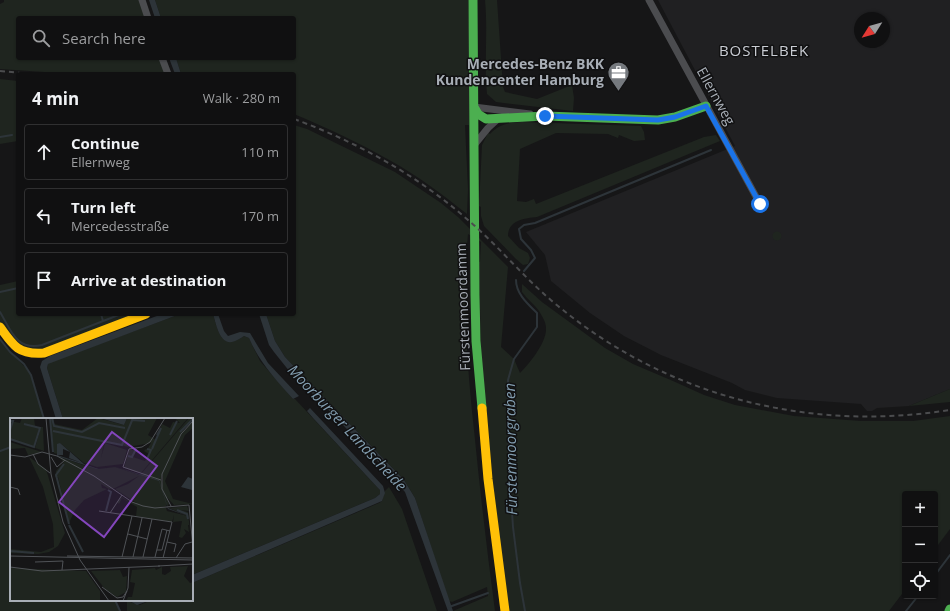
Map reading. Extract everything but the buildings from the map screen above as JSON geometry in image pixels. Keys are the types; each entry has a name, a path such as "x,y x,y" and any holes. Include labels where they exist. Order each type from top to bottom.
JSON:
{"main road":[{"name":"Fürstenmoordamm","path":"473,0 475,295 478,374 488,479 505,611"},
{"path":"474,107 478,114 484,118 545,116 658,120 675,117 706,106"},
{"path":"0,327 11,343 22,352 33,354 44,353 141,316"}],"street":[{"path":"142,0 147,16"},
{"name":"Ellernweg","path":"649,0 760,204"},
{"path":"163,60 167,72"},
{"path":"474,107 545,116"},
{"path":"475,144 488,128 500,118"}],"shaded area":[{"path":"4,0 140,0 146,16 16,16 16,60 162,60 164,72 44,72 0,69 0,4 4,2"},
{"path":"155,0 468,0 469,125 465,125 468,189 467,214 430,186 391,161 343,136 296,115 296,72 180,72 177,60 296,60 296,16 160,16"},
{"path":"485,0 497,0 503,87 505,92 537,99 572,85 574,98 573,111 496,102 487,94"},
{"path":"658,0 950,0 950,389 909,406 877,408 872,411 867,411 861,404 777,398 745,390 732,383 661,355 624,336 590,313 551,281 545,255 526,232 735,146"},
{"path":"0,79 16,81 16,141 0,144"},
{"path":"522,122 641,126 644,132 645,140 634,141 619,135 618,138 608,134 556,133 520,149 517,201 526,202 534,199 536,204 704,137 716,135 720,141 537,217 523,219 514,223 511,226 508,236 519,248 528,253 530,258 528,264 523,265 484,226 481,216 481,207 479,206 482,145 488,133 490,134 497,128 504,125"},
{"path":"296,126 307,129 395,172 441,203 458,217 508,267 501,347 514,359 520,373 541,346 546,334 545,321 539,311 522,292 522,284 542,302 605,348 633,364 704,395 735,405 794,416 861,421 913,421 950,416 950,529 938,545 938,491 902,491 902,594 889,611 508,611 495,504 481,355 479,262 481,242 468,234 465,283 467,357 486,543 495,611 453,611 488,596 487,587 452,602 449,601 415,498 404,480 285,357 275,341 267,316 296,316"},
{"path":"775,232 779,232 781,236 779,240 775,240 773,238 773,234"},
{"path":"16,281 16,316 132,316 45,349 30,351 11,340 0,322 0,285"},
{"path":"175,316 214,316 219,332 224,339 234,341 244,336 249,338 260,361 293,399 295,399 380,490 380,494 375,498 193,575 193,418 63,418 47,368 48,364"},
{"path":"0,339 31,375 44,418 10,418 10,601 115,601 120,611 0,611"},
{"path":"950,389 950,402 909,406"},
{"path":"389,487 402,509 437,611 127,611 127,601 140,605 149,601 193,601 193,583 379,503 382,501 385,491"}],"water":[{"path":"149,0 155,0 160,16 154,16"},
{"path":"170,60 177,60 180,72 174,72"},
{"path":"157,316 175,316 48,364 47,368 63,418 56,418 40,367 42,361 50,356"},
{"path":"214,316 219,316 224,331 228,336 240,332 250,333 268,363 299,396 293,399 280,385 263,363 249,338 244,336 232,342 228,342 221,336"},
{"name":"Moorburger Landscheide","path":"260,316 267,316 275,341 285,357 404,480 415,498 453,611 448,611 405,492 317,398 314,398 312,393 290,372 269,345"},
{"path":"310,408 383,486 385,493 382,501 193,583 193,575 375,498 380,494 380,490 307,411"},
{"path":"130,601 148,601 137,605"}],"waterway":[{"path":"0,137 12,135"},
{"name":"Fürstenmoorgraben","path":"524,271 535,258 531,250 521,239 519,229 524,225 535,223 711,150"},
{"name":"Fürstenmoorgraben","path":"516,280 520,294 537,313 537,327 514,359 508,380 509,467 513,527 525,611"},
{"path":"0,292 16,288"},
{"path":"0,312 15,338 26,345 33,346 42,345 116,316"},
{"path":"102,316 103,321"},
{"path":"0,339 10,352 24,364 31,375 44,418"},
{"path":"0,451 10,447"},
{"path":"938,571 950,555"},
{"path":"449,607 488,593"},
{"path":"906,611 916,599"},
{"path":"115,601 120,611"}],"railway":[{"path":"0,71 16,72"},
{"path":"296,120 341,138 363,149 386,161 428,188 480,231 550,300 605,340 650,366 697,386 746,401 796,411 847,416 898,416 950,410"}],"traffic: fast":[{"path":"473,0 476,341 482,408"},
{"path":"474,107 478,114 486,119 545,116 658,120 675,117 706,106"}],"traffic: slow":[{"path":"0,327 13,344 23,351 44,353 141,316"},
{"path":"482,408 488,479 505,611"}],"place":[{"name":"Mercedes-Benz BKK Kundencenter Hamburg","path":"619,92"}],"district":[{"name":"BOSTELBEK","path":"764,51"}],"route":[{"path":"545,116 664,120 706,106 729,145 760,204"}]}
